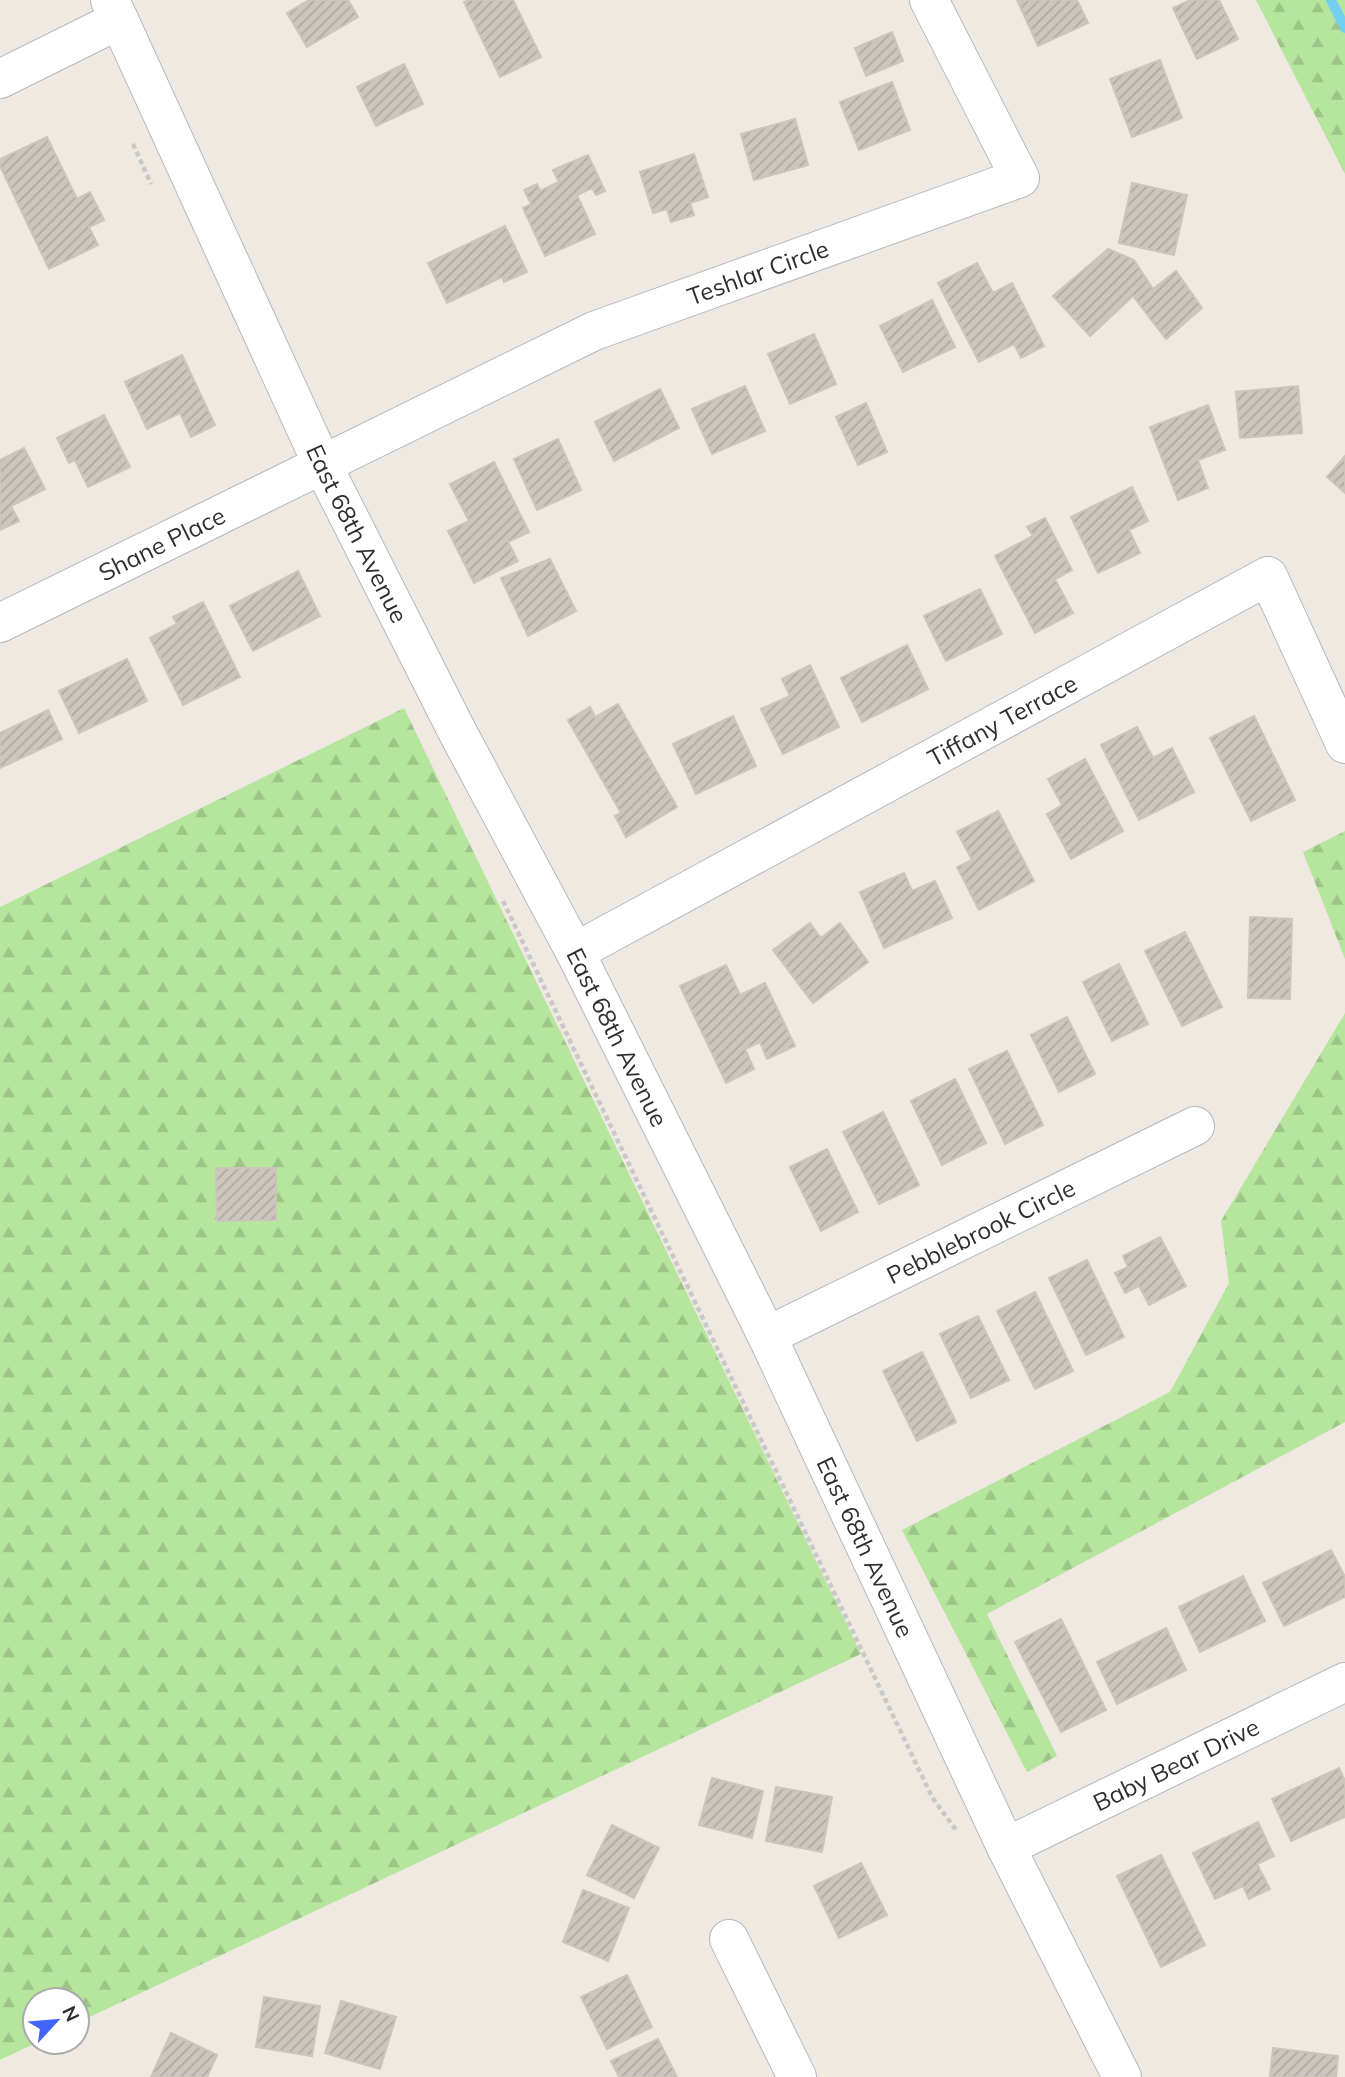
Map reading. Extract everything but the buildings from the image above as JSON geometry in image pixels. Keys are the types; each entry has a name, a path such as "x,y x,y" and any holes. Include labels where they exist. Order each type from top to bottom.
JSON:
{"street":[{"name":"Teshlar Circle","path":"322,464 594,331 1020,178 929,0"},
{"name":"East 68th Avenue","path":"114,10 322,464 458,733 575,952 767,1336 1115,2075"},
{"path":"0,79 114,10"},
{"name":"Shane Place","path":"0,623 322,464"},
{"name":"Tiffany Terrace","path":"575,952 1268,576 1345,744"},
{"name":"Pebblebrook Circle","path":"767,1336 1195,1126"},
{"name":"Baby Bear Drive","path":"1006,1846 1345,1682"},
{"path":"729,1939 797,2077"}],"path":[{"path":"130,135 156,194"},
{"path":"499,891 932,1797 961,1838"}],"green space":[{"path":"1256,0 1345,0 1345,174"},
{"path":"404,708 861,1654 91,2016 91,1986 21,1986 21,2050 0,2060 0,907"},
{"path":"1345,831 1345,959 1303,852"},
{"path":"1345,1013 1345,1422 987,1614 1057,1756 1027,1772 902,1530 1170,1392 1229,1283 1221,1221"}],"waterway":[{"path":"1331,0 1345,28"}]}
